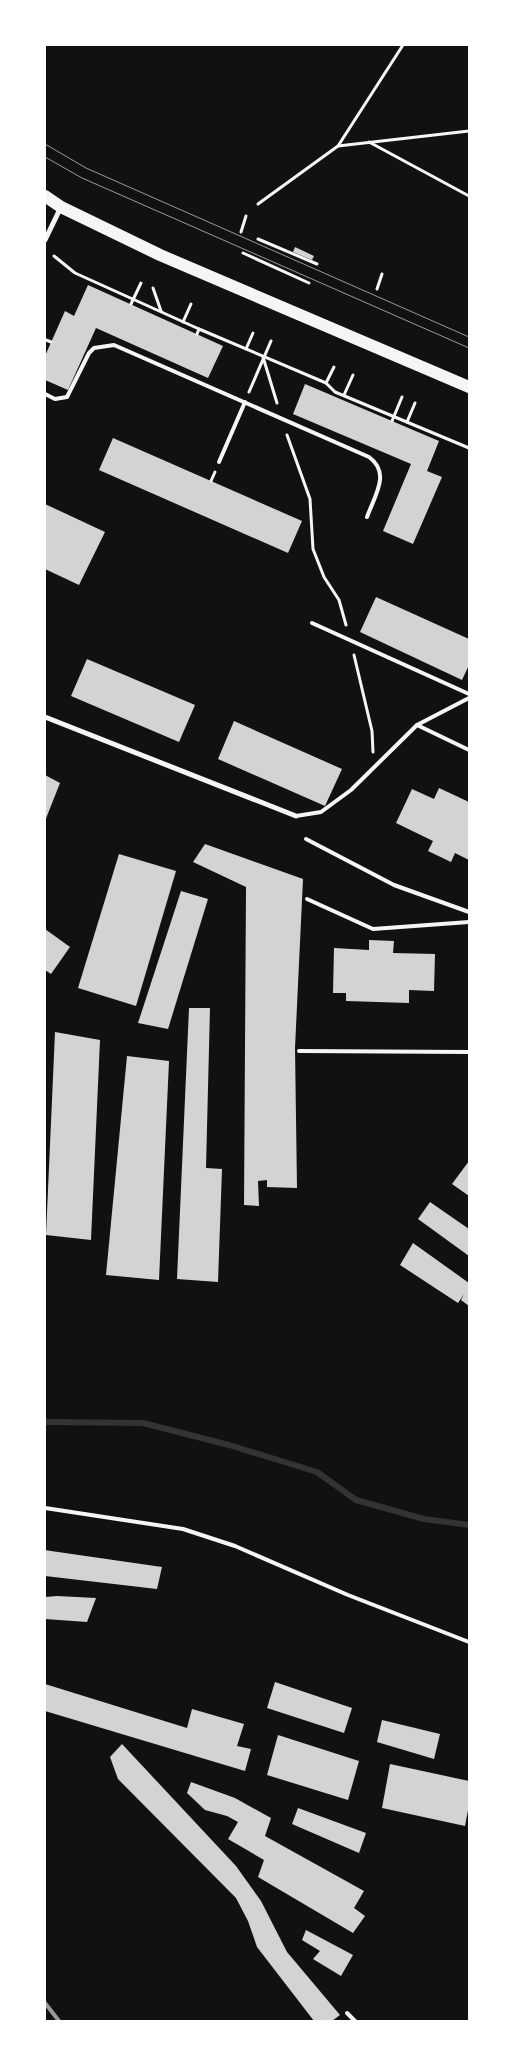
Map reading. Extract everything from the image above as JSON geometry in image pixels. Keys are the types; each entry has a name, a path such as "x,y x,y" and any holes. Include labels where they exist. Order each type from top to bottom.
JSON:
{"main road":[{"path":"45,196 61,207 177,262 469,387"}],"street":[{"path":"45,240 61,207"},
{"path":"45,717 296,816"}],"lane":[{"path":"45,394 55,399 67,397 88,353 94,348 114,345 369,457 377,463 381,473 380,485 367,517"},
{"path":"219,462 244,402"},
{"path":"312,622 469,694"},
{"path":"296,816 321,812 350,790 417,725 469,698"},
{"path":"417,725 469,750"},
{"path":"306,839 394,885 469,912"},
{"path":"307,899 373,929 469,922"},
{"path":"299,1051 469,1052"},
{"path":"45,1508 183,1530 235,1546 348,1595 469,1642"},
{"path":"347,2012 354,2021"}],"path":[{"path":"258,204 338,146 403,45"},
{"path":"338,146 469,131"},
{"path":"369,142 469,196"},
{"path":"241,232 246,216"},
{"path":"258,239 317,264"},
{"path":"243,253 309,283"},
{"path":"54,256 75,273 199,330 326,384 335,392 469,448"},
{"path":"377,289 382,274"},
{"path":"131,304 141,283"},
{"path":"153,288 162,312"},
{"path":"183,322 191,304"},
{"path":"197,334 199,330"},
{"path":"246,349 253,333"},
{"path":"46,340 51,342"},
{"path":"244,402 271,341"},
{"path":"263,357 281,418 310,499 313,549 324,578 339,600 351,640 372,732 374,767"},
{"path":"326,384 334,367"},
{"path":"344,395 353,375"},
{"path":"333,397 335,392"},
{"path":"392,421 402,397"},
{"path":"407,422 415,403"}],"building":[{"path":"295,247 314,256 312,260 293,252"},
{"path":"88,285 223,346 208,378 96,328 68,390 45,380 45,356 65,311 74,316"},
{"path":"305,384 439,441 427,471 442,477 413,544 383,531 411,464 293,414"},
{"path":"113,438 302,521 288,553 99,470"},
{"path":"45,504 105,532 79,585 45,569"},
{"path":"376,597 469,639 469,665 462,680 360,632"},
{"path":"87,659 195,705 179,742 71,696"},
{"path":"234,721 342,769 325,806 218,759"},
{"path":"45,775 60,783 45,821"},
{"path":"439,788 469,802 469,860 455,853 451,862 428,851 433,841 396,823 412,789 434,799"},
{"path":"205,844 303,879 295,1048 297,1188 267,1187 267,1180 258,1181 259,1206 244,1205 246,887 193,862"},
{"path":"119,854 176,871 136,1006 78,988"},
{"path":"181,891 208,899 168,1029 138,1023"},
{"path":"45,929 70,947 51,974 45,970"},
{"path":"369,940 394,941 393,953 435,954 434,991 409,990 409,1003 346,1001 346,993 333,993 334,948 369,950"},
{"path":"189,1008 210,1008 206,1168 222,1169 218,1282 177,1279"},
{"path":"55,1032 100,1040 91,1240 46,1235"},
{"path":"127,1056 169,1061 159,1280 106,1275"},
{"path":"469,1161 469,1196 452,1184"},
{"path":"430,1202 469,1229 469,1256 418,1219"},
{"path":"413,1243 469,1283 469,1306 461,1300 464,1294 458,1303 400,1265"},
{"path":"45,1550 162,1567 157,1589 45,1576"},
{"path":"45,1597 96,1598 87,1622 45,1619"},
{"path":"275,1682 352,1708 344,1733 267,1708"},
{"path":"45,1684 187,1728 192,1709 244,1724 237,1746 251,1749 245,1771 45,1711"},
{"path":"382,1720 440,1734 434,1759 377,1742"},
{"path":"278,1735 359,1761 348,1800 267,1775"},
{"path":"122,1744 236,1866 261,1901 287,1952 340,2015 332,2021 314,2021 257,1947 248,1921 236,1898 118,1779 110,1757"},
{"path":"390,1764 469,1781 469,1805 465,1826 382,1808"},
{"path":"191,1782 235,1798 271,1818 265,1836 364,1891 354,1908 365,1916 353,1933 258,1877 264,1860 228,1839 238,1822 227,1816 205,1810 187,1793"},
{"path":"298,1808 366,1833 359,1853 292,1824"},
{"path":"306,1930 353,1955 341,1976 313,1959 320,1951 302,1940"}],"waterway":[{"path":"45,1422 143,1423 229,1445 317,1472 356,1500 424,1519 469,1525"}],"tram line":[{"path":"45,144 86,168 469,337"},
{"path":"45,157 82,178 469,348"}],"railway":[{"path":"45,2003 59,2021"}]}
